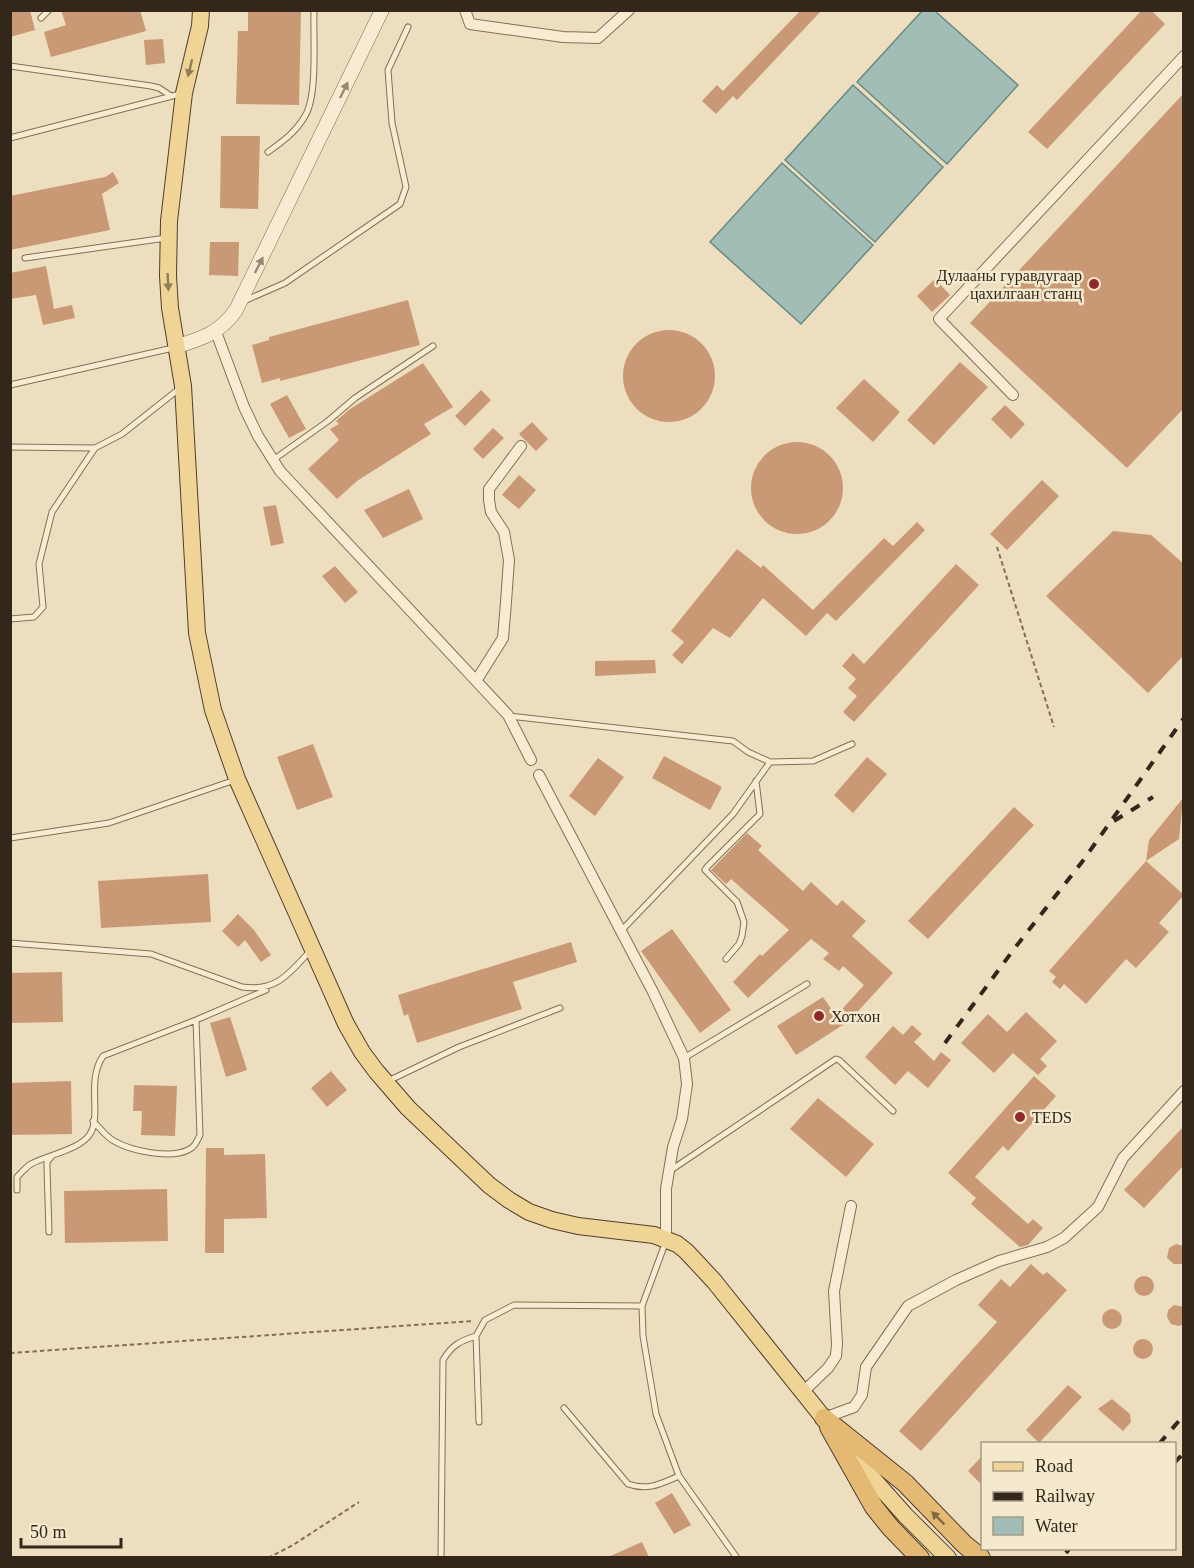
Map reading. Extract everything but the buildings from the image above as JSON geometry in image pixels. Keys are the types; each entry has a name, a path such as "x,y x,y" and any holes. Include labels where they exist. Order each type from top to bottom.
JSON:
{"highway":[{"path":"824,1418 874,1507 920,1557"},
{"path":"824,1418 905,1483 964,1544 981,1557"}],"main road":[{"path":"201,10 200,26 178,95 168,238 170,308 183,387 195,609 201,656 213,710 237,779 349,1030 362,1052 385,1082 426,1125 489,1185 529,1212 563,1223 644,1232 666,1239 686,1251 705,1270 885,1492 948,1557"}],"street":[{"path":"177,346 216,332 228,322 240,303 382,10"},
{"path":"465,10 470,24 562,38 598,38 629,10"},
{"path":"1013,395 939,318 1184,56"},
{"path":"216,332 244,407 258,436 280,471 508,715 531,760"},
{"path":"476,681 503,639 506,613 509,560 504,532 491,512 489,489 521,446"},
{"path":"539,775 653,992 684,1058 687,1084 682,1119 673,1147 666,1190 666,1239"},
{"path":"824,1418 854,1407 862,1395 866,1366 908,1305 999,1261 1047,1247 1064,1238 1098,1207 1123,1158 1184,1091"},
{"path":"803,1392 828,1368 836,1356 834,1291 851,1206"}],"lane":[{"path":"41,18 49,10"},
{"path":"268,152 287,139 305,116 309,106 312,95 314,10"},
{"path":"240,303 285,282 400,204 406,187 392,123 388,70 408,27"},
{"path":"10,66 151,86 178,95"},
{"path":"10,138 178,95"},
{"path":"25,258 168,238"},
{"path":"10,385 177,346"},
{"path":"273,460 328,421 355,398 433,346"},
{"path":"10,447 95,448 122,434 183,387"},
{"path":"10,619 34,617 43,607 39,564 52,512 95,448"},
{"path":"508,715 733,741 748,752 770,762 813,761 852,744"},
{"path":"621,931 733,814 770,762"},
{"path":"10,838 109,823 237,779"},
{"path":"726,959 739,944 744,922 737,902 728,891 707,875 705,870 760,814 756,781"},
{"path":"10,943 151,954 242,987 269,988"},
{"path":"16,1190 17,1177 30,1165 82,1142 90,1134 93,1121 95,1077 98,1064 104,1056 269,988 291,972 313,948"},
{"path":"684,1058 807,984"},
{"path":"385,1082 459,1047 560,1008"},
{"path":"93,1121 104,1134 138,1151 176,1154 195,1145 200,1135 196,1020"},
{"path":"669,1171 836,1059 892,1112"},
{"path":"49,1232 47,1162 52,1156"},
{"path":"666,1239 642,1306 643,1336 654,1403 679,1476 737,1557"},
{"path":"479,1422 476,1336 485,1320 514,1305 642,1306"},
{"path":"441,1557 443,1360 450,1348 476,1336"},
{"path":"564,1408 628,1484 641,1488 657,1485 679,1476"}],"path":[{"path":"997,547 1054,727"},
{"path":"10,1353 485,1320"},
{"path":"268,1557 293,1545 359,1502"}],"water":[{"path":"922,11 935,11 1018,85 947,164 857,82"},
{"path":"853,85 943,167 875,242 785,160"},
{"path":"782,163 873,245 801,324 710,242"}],"railway":[{"path":"945,1043 1082,862 1184,718"},
{"path":"1114,821 1153,797"},
{"path":"1161,1442 1184,1415"},
{"path":"1176,1461 1184,1453"}],"place":[{"name":"Дулааны гуравдугаар цахилгаан станц","path":"1094,284"},
{"name":"Хотхон","path":"819,1016"},
{"name":"TEDS","path":"1020,1117"}]}
